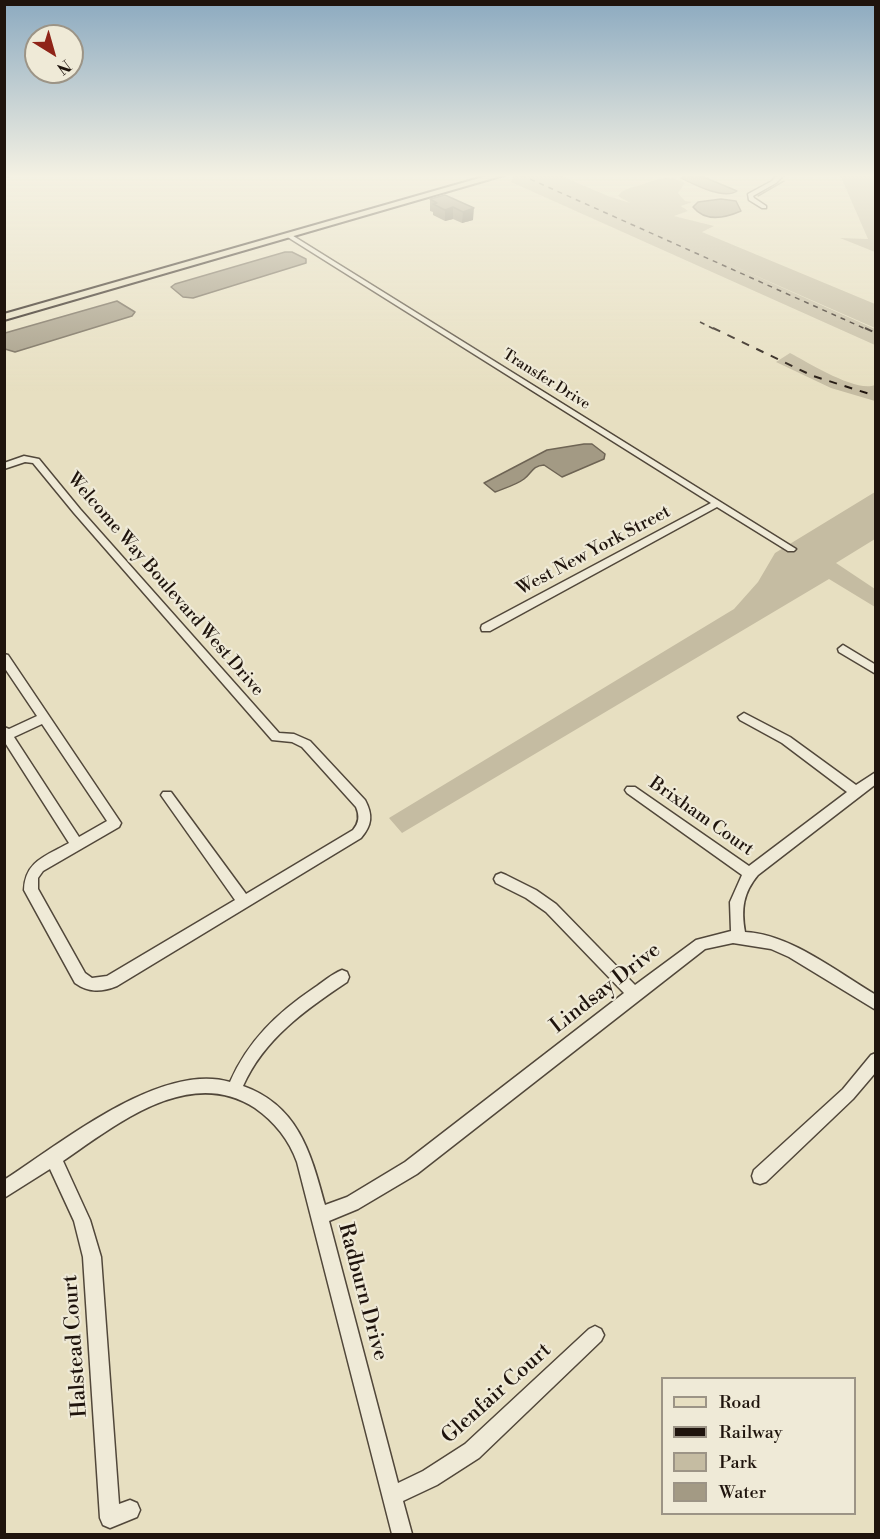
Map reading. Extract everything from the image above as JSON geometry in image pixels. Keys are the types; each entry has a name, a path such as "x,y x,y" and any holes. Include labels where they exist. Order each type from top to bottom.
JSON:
{"main road":[{"path":"4,317 247,247"}],"street":[{"name":"Transfer Drive","path":"307,247 790,549"},
{"name":"Welcome Way Boulevard West Drive","path":"4,466 26,459 36,461 100,538 276,736 294,738 308,746 365,811 365,820 357,834 244,902"},
{"name":"West New York Street","path":"486,628 717,503"},
{"path":"843,649 876,670"},
{"path":"4,658 115,823 52,857 36,868 31,877 30,887 80,978 91,985 112,981 244,902 168,795"},
{"path":"744,717 786,740 856,792"},
{"path":"44,718 5,734 76,844"},
{"path":"739,937 735,911 736,897 739,888 750,874 876,777"},
{"name":"Brixham Court","path":"631,790 750,874"},
{"path":"501,879 531,894 551,908 634,994"},
{"name":"Lindsay Drive","path":"319,1216 351,1203 411,1168 701,944 716,939 739,937 762,940 789,950 876,1003"},
{"path":"4,1190 136,1103 154,1095 173,1089 198,1086 234,1090 254,1052 273,1028 305,1001 342,977"},
{"path":"760,1176 848,1094 876,1060"},
{"name":"Radburn Drive","path":"234,1090 266,1106 291,1132 305,1162 402,1534"},
{"name":"Halstead Court","path":"53,1158 82,1220 92,1257 110,1518 130,1510"},
{"name":"Glenfair Court","path":"392,1496 430,1478 472,1451 595,1335"}],"green space":[{"path":"656,247 738,247 875,304 875,328 720,260 875,329 875,345"},
{"path":"862,247 875,247 875,252"},
{"path":"790,353 845,381 857,385 875,385 875,401 831,388 776,362"},
{"path":"875,492 875,539 836,563 875,589 875,607 829,579 402,833 389,818 734,609 758,582 775,553"}],"water":[{"path":"285,252 292,252 306,259 306,263 193,298 183,297 171,287 175,284"},
{"path":"117,301 135,312 132,316 15,352 5,349 5,333"},
{"path":"592,444 605,454 604,459 562,477 544,465 540,466 521,481 495,492 484,483 547,450"}],"railway":[{"path":"682,247 868,330"},
{"path":"700,322 716,330"},
{"path":"713,328 813,376 876,396"},
{"path":"865,328 876,333"}]}
